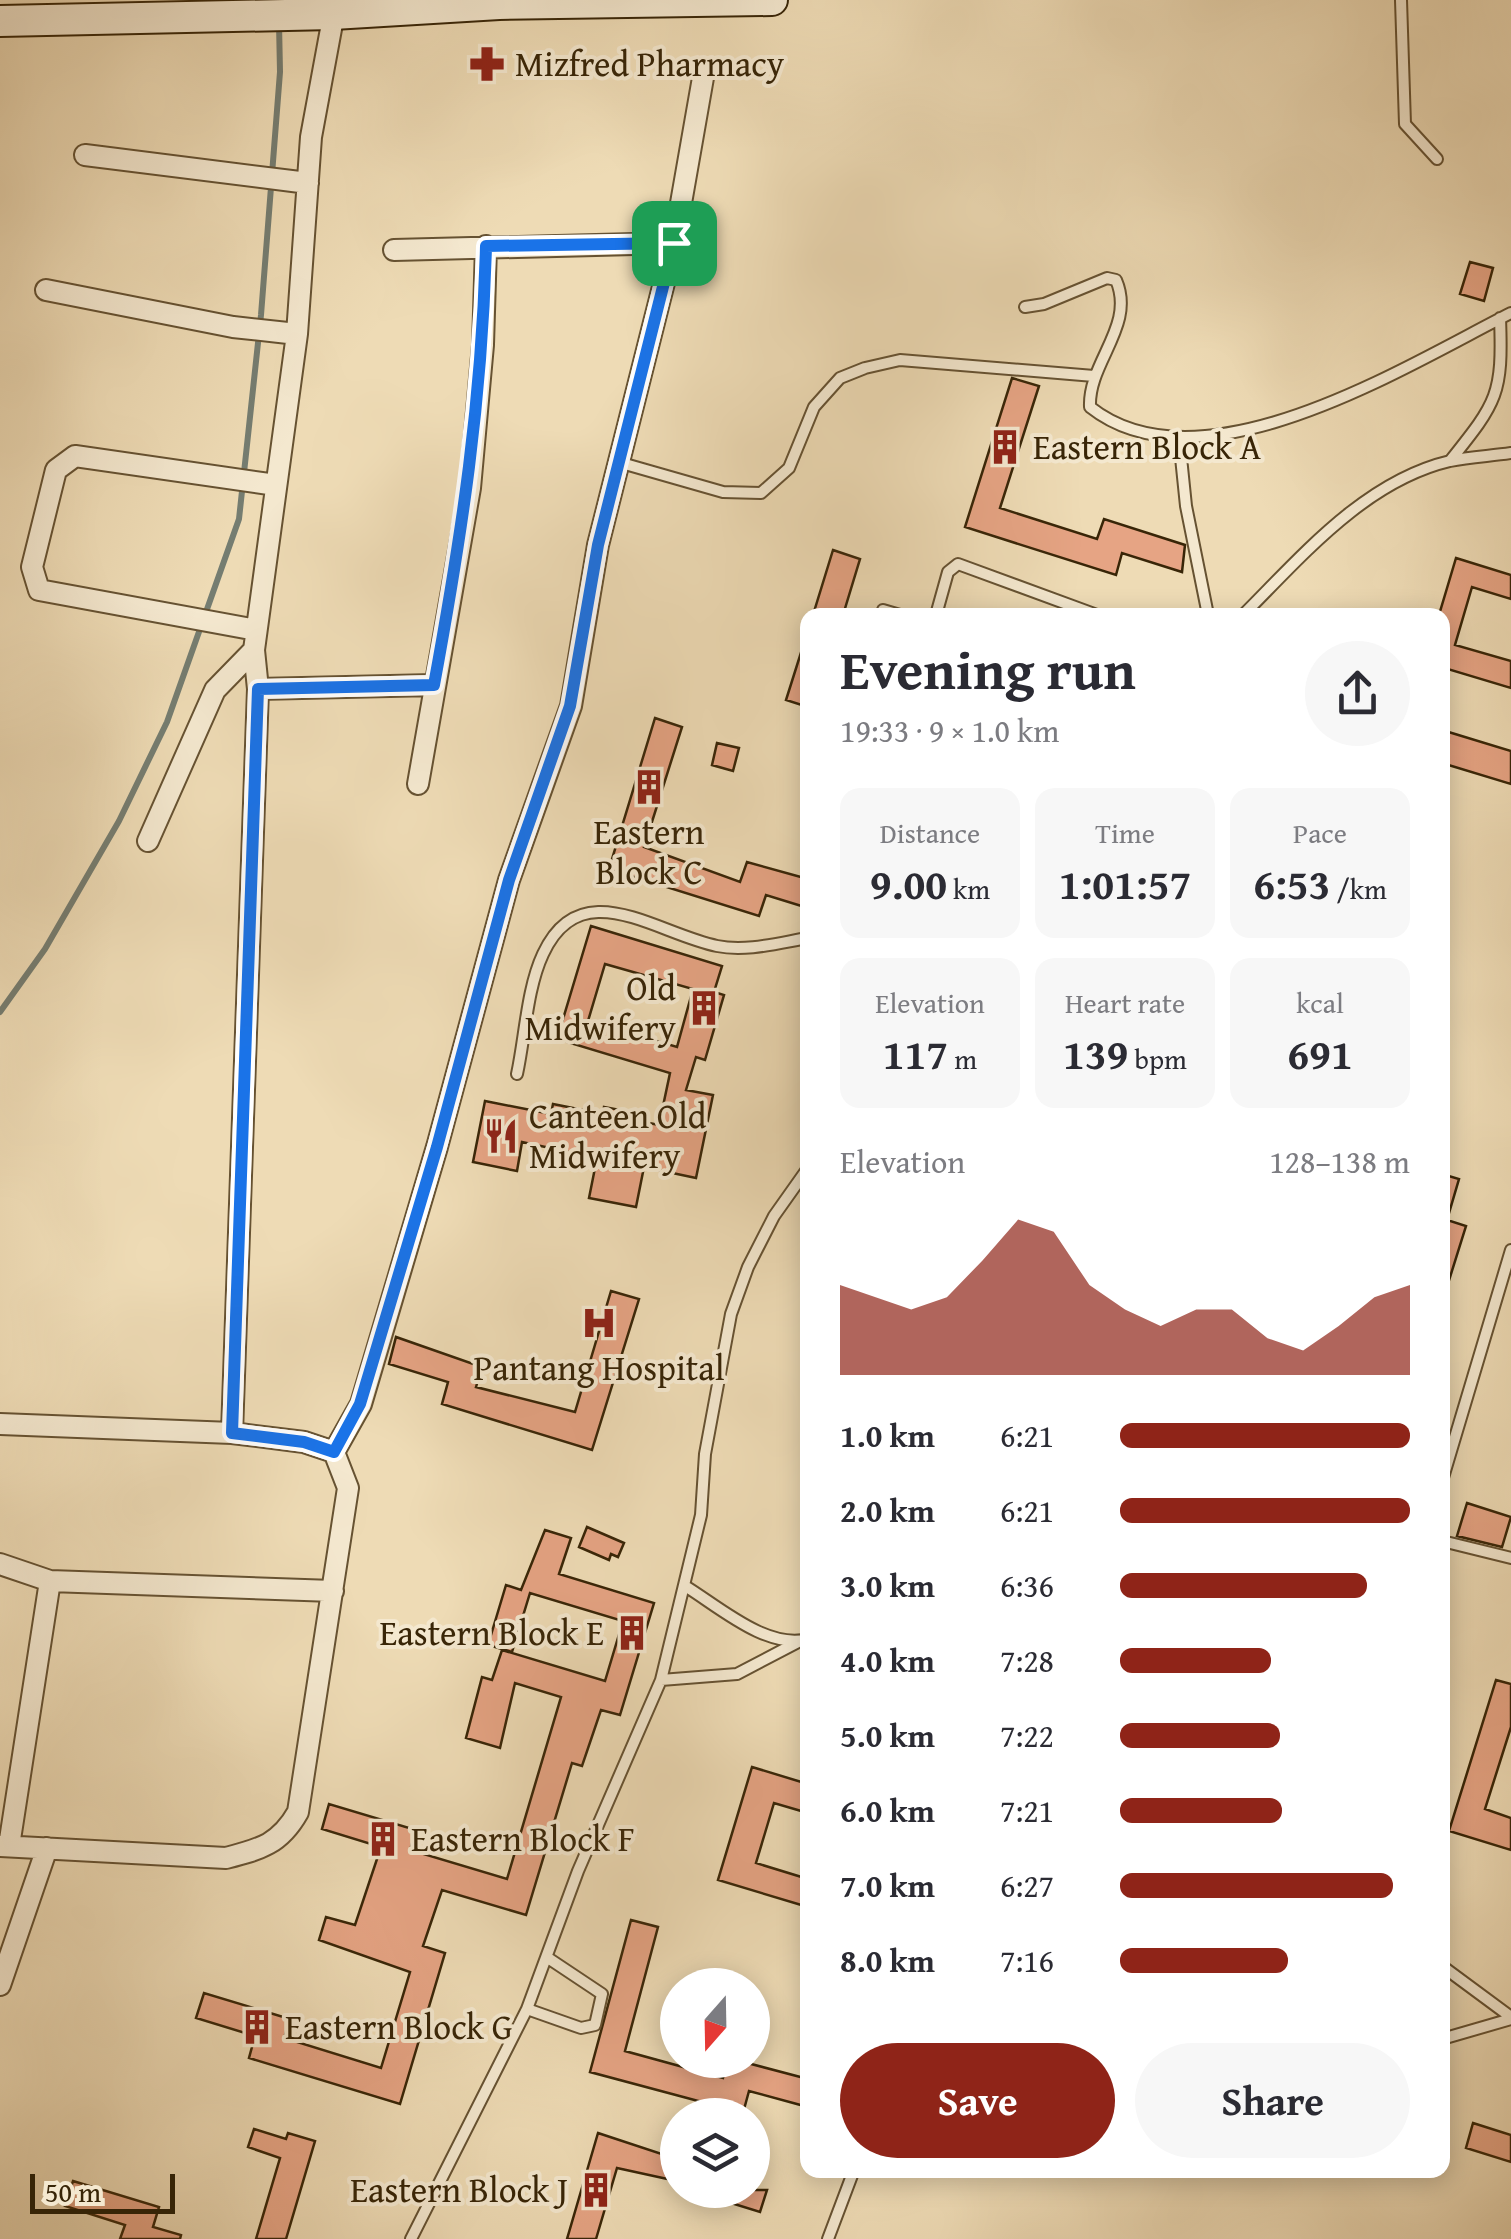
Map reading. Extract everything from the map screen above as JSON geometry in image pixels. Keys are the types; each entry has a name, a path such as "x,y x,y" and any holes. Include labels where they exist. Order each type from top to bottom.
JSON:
{"street":[{"path":"4,18 212,8 278,15 335,7 772,0"},
{"path":"232,1433 258,689 255,640 265,483 297,334 310,137 335,7"},
{"path":"50,1580 5,1846 226,1858 262,1849 284,1837 298,1812 348,1488 334,1452 360,1404 437,1147 509,880 570,706 598,545 674,243 704,72"},
{"path":"84,154 308,184"},
{"path":"394,250 674,243"},
{"path":"418,784 472,471 483,345 486,246"},
{"path":"46,290 233,327 297,334"},
{"path":"255,640 194,618 39,590 32,568 56,470 76,456 265,483"},
{"path":"148,841 215,690 255,640"},
{"path":"258,689 434,685"},
{"path":"0,1424 232,1433 304,1442 334,1452"},
{"path":"0,1564 50,1580 333,1591"},
{"path":"0,1985 47,1848"}],"lane":[{"path":"1401,0 1406,48 1405,124 1438,159"},
{"path":"1026,306 1044,304 1106,278 1116,280 1120,319 1094,376 1090,407 1111,424 1146,436 1198,439 1273,425 1506,316 1502,374 1492,404 1450,461"},
{"path":"618,462 723,492 761,493 790,468 814,407 840,378 866,368 900,360 1094,376"},
{"path":"1179,438 1186,506 1207,608"},
{"path":"1250,608 1328,529 1408,476 1450,461 1511,454"},
{"path":"938,608 948,572 958,564 1078,608"},
{"path":"517,1074 542,956 561,926 582,912 615,912 717,946 747,948 800,939"},
{"path":"412,2239 527,2009 578,1871 661,1680 701,1515 704,1454 732,1314 748,1266 774,1216 800,1179"},
{"path":"1450,1455 1511,1250"},
{"path":"1450,1543 1511,1558"},
{"path":"685,1586 758,1631 800,1639"},
{"path":"661,1680 737,1674 800,1642"},
{"path":"527,2009 581,2028 595,2024 602,1994 548,1958"},
{"path":"1450,1972 1511,2018"},
{"path":"1450,2037 1511,2018"},
{"path":"828,2239 851,2178"}],"building":[{"path":"1470,262 1493,268 1484,301 1460,294"},
{"name":"Eastern Block A","path":"1012,378 1039,386 1000,508 1097,539 1104,519 1185,545 1182,572 1122,553 1116,575 965,527"},
{"path":"833,550 860,559 845,608 815,608"},
{"path":"1456,558 1511,575 1511,599 1472,587 1455,645 1511,661 1511,688 1450,670 1450,608 1441,608"},
{"path":"800,656 800,704 786,700"},
{"name":"Eastern Block C","path":"655,718 682,727 644,847 740,882 747,862 800,877 800,906 766,895 759,916 609,869"},
{"path":"1450,732 1511,751 1511,784 1450,765"},
{"path":"717,743 739,748 733,771 712,765"},
{"path":"591,926 722,966 714,992 724,995 705,1060 696,1057 686,1090 713,1095 696,1178 644,1167 636,1207 589,1198 597,1158 522,1142 517,1171 473,1162 485,1101 551,1114 553,1104 603,1114 604,1107 625,1111 624,1118 659,1125 670,1073 557,1039","holes":["605,964 693,989 677,1047 588,1021"]},
{"path":"1450,1176 1459,1179 1450,1210"},
{"path":"1450,1221 1466,1226 1450,1277"},
{"path":"611,1291 639,1299 592,1450 442,1404 448,1382 389,1364 396,1337 482,1367 476,1387 575,1412"},
{"path":"1467,1503 1511,1517 1502,1547 1457,1536"},
{"path":"587,1527 624,1543 618,1557 611,1554 609,1560 579,1547"},
{"path":"545,1530 571,1538 559,1574 654,1603 620,1715 601,1710 582,1766 572,1763 526,1915 442,1890 423,1946 445,1953 400,2104 249,2058 255,2036 196,2018 204,1993 290,2019 284,2038 381,2068 410,1972 319,1940 326,1917 355,1925 381,1847 322,1829 329,1804 416,1830 410,1850 507,1879 561,1697 515,1683 500,1748 466,1738 482,1677 492,1680 502,1650 605,1681 623,1621 530,1593 512,1652 488,1645 506,1585 521,1590"},
{"path":"1496,1680 1511,1684 1511,1727 1485,1809 1511,1818 1511,1850 1450,1831"},
{"path":"752,1767 800,1782 800,1811 774,1803 756,1863 800,1877 800,1905 718,1880"},
{"path":"631,1920 658,1927 625,2051 660,2061 660,2078 770,2078 770,2069 800,2077 800,2105 749,2091 747,2098 687,2098 590,2072"},
{"path":"1473,2123 1511,2135 1511,2162 1466,2148"},
{"path":"254,2129 286,2139 288,2133 315,2141 286,2239 256,2239 280,2158 248,2147"},
{"name":"Eastern Block J","path":"598,2133 660,2153 660,2177 617,2168 596,2239 567,2239"},
{"path":"73,2181 159,2207 153,2227 181,2235 180,2239 120,2239 125,2225 65,2206"}],"waterway":[{"path":"0,1012 45,949 119,821 167,722 239,519 261,315 280,72 279,23"}],"place":[{"name":"Mizfred Pharmacy","path":"487,64"},
{"name":"Eastern Block A","path":"1005,447"},
{"name":"Eastern Block C","path":"649,787"},
{"name":"Old Midwifery","path":"704,1008"},
{"name":"Canteen Old Midwifery","path":"501,1136"},
{"name":"Pantang Hospital","path":"599,1323"},
{"name":"Eastern Block E","path":"632,1633"},
{"name":"Eastern Block F","path":"383,1839"},
{"name":"Eastern Block G","path":"257,2027"},
{"name":"Eastern Block J","path":"596,2190"}],"route":[{"path":"674,243 598,545 570,706 509,880 437,1147 360,1404 334,1452 304,1442 232,1433 258,689 281,685 434,685 470,488 478,421 486,246 674,243"}]}
